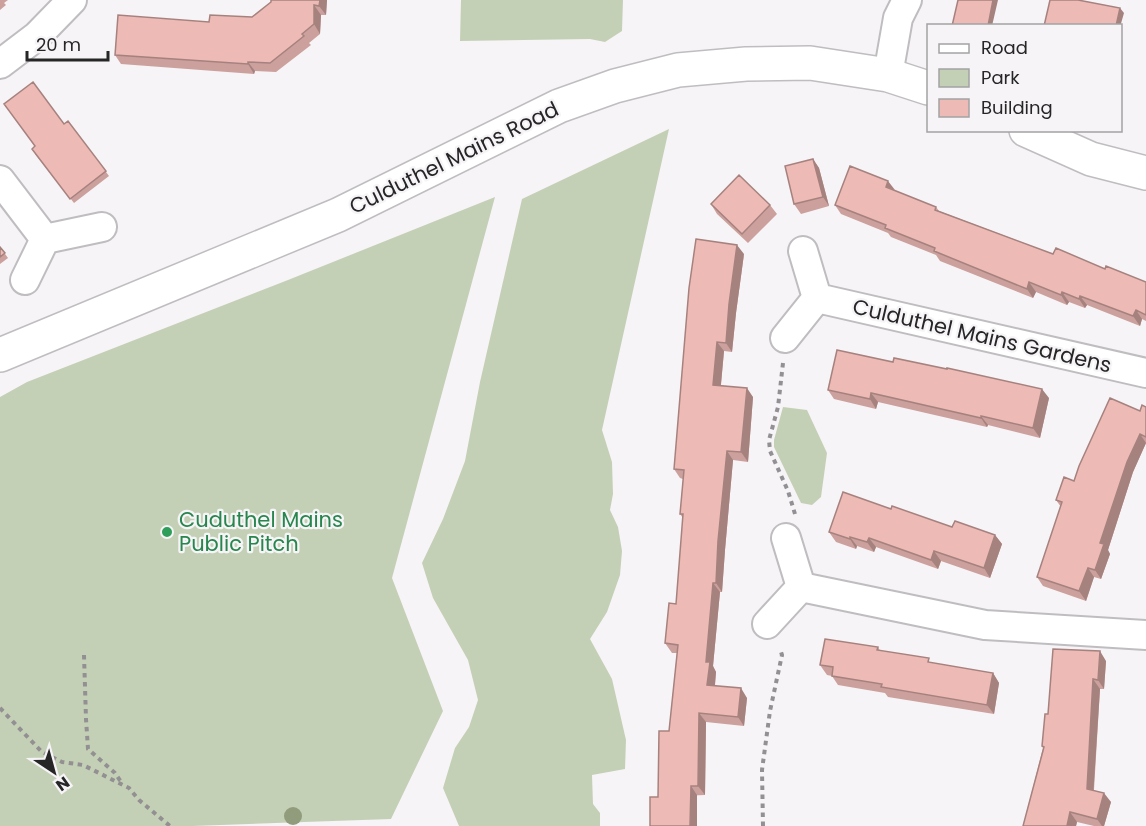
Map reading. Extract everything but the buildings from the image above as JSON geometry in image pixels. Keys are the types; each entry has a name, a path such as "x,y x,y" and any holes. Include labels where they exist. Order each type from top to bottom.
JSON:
{"street":[{"path":"0,64 37,36 72,0"},
{"path":"888,75 898,18 907,0"},
{"name":"Culduthel Mains Road","path":"0,355 338,215 559,106 615,86 678,70 746,64 810,63 888,75 927,88"},
{"path":"1030,132 1091,159 1146,172"},
{"path":"0,180 45,239"},
{"path":"45,239 102,227"},
{"path":"25,280 45,239"},
{"path":"785,338 817,298 803,251"},
{"name":"Culduthel Mains Gardens","path":"817,298 1146,373"},
{"path":"786,538 801,587"},
{"path":"767,624 801,587"},
{"path":"801,587 985,625 1146,635"}],"path":[{"path":"785,338 782,382 769,440 770,451 788,491 799,526 786,538"},
{"path":"763,826 762,770 770,711 782,655 778,641 767,624"},
{"path":"84,655 88,749 115,772 122,784"},
{"path":"0,708 42,752 62,762 83,765 129,788 139,800 170,826"}],"green space":[{"path":"461,0 623,0 622,31 605,42 590,39 460,41"},
{"path":"669,129 602,430 612,462 613,494 610,510 618,527 622,551 620,575 607,612 590,639 612,679 626,740 625,769 592,775 593,804 600,813 600,826 459,826 443,788 455,748 469,727 478,700 468,660 433,598 422,563 443,519 465,461 480,382 522,199"},
{"path":"495,197 392,578 443,711 391,819 193,826 0,826 0,397 27,382"},
{"path":"783,407 807,410 827,453 821,497 812,505 801,503 774,447"}],"place":[{"name":"Cuduthel Mains Public Pitch","path":"167,532"}]}
